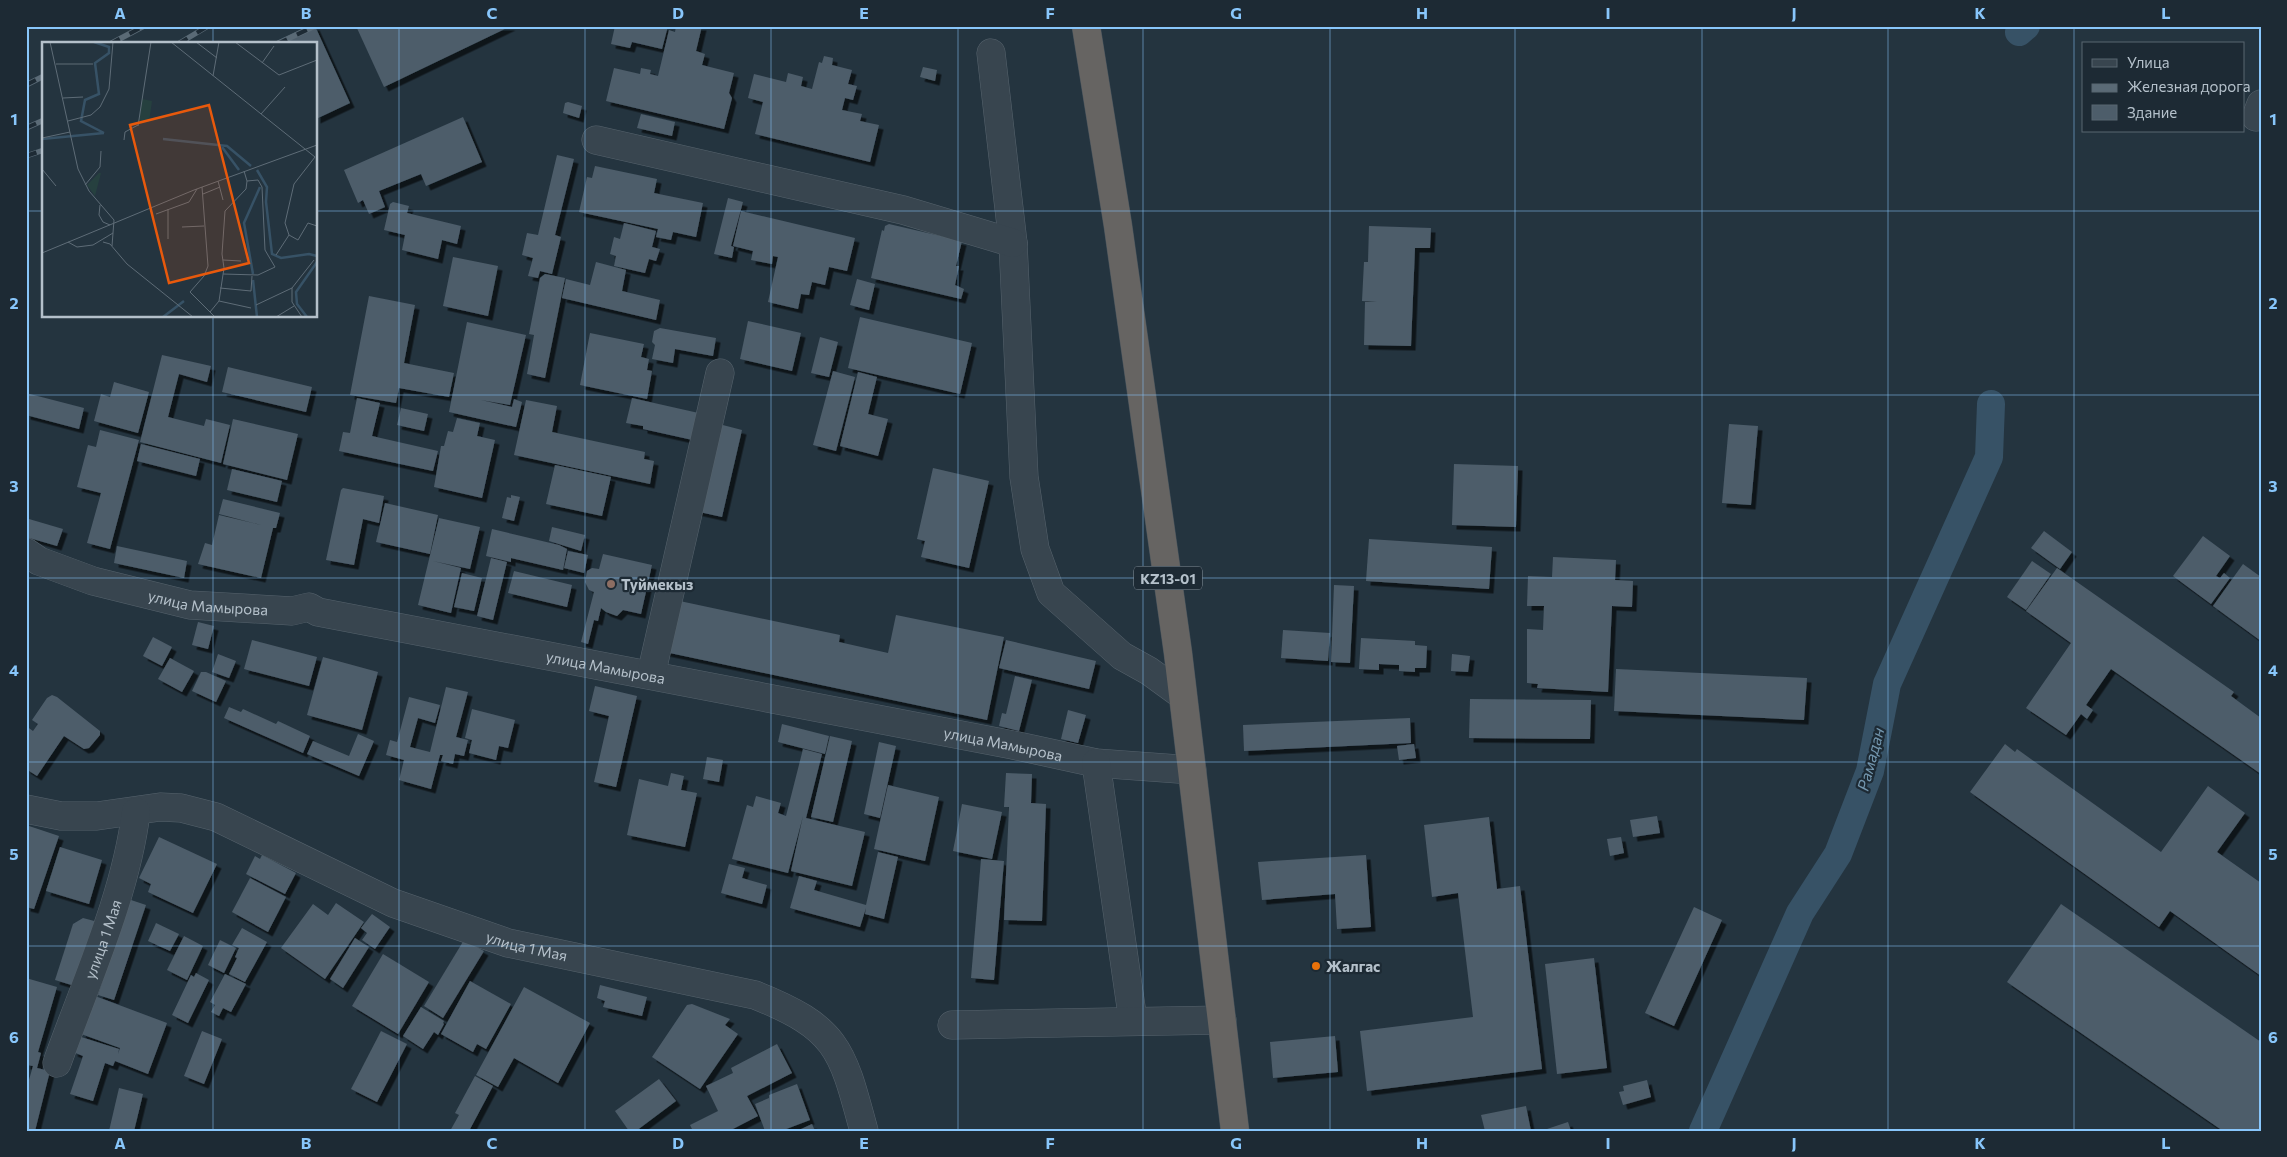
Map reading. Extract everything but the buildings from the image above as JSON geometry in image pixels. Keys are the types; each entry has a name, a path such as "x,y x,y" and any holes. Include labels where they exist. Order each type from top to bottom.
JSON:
{"highway":[{"name":"KZ13-01","path":"1086,26 1150,450 1192,770 1235,1131"}],"street":[{"path":"991,53 1013,243 1024,477 1035,549 1051,593 1122,656 1149,671 1182,695"},
{"path":"596,140 903,210 1013,243"},
{"path":"651,675 720,373"},
{"name":"улица Мамырова","path":"26,552 39,561 93,581 190,605 292,612 309,608 318,612 1013,745 1096,763 1192,770"},
{"path":"1096,763 1133,1021"},
{"name":"улица 1 Мая","path":"26,809 60,816 97,816 136,812 160,807 180,808 216,817 393,903 508,943 755,995 786,1007 818,1028 837,1049 848,1071 864,1131"},
{"name":"улица 1 Мая","path":"57,1063 109,919 133,841 136,812"},
{"path":"952,1025 1222,1020"}],"waterway":[{"name":"Рамадан","path":"2019,32 2026,26"},
{"name":"Рамадан","path":"1703,1131 1800,913 1838,854 1870,771 1887,684 1989,457 1991,404"}],"railway":[{"path":"114,42 144,26"},
{"path":"181,42 208,26"},
{"path":"281,42 315,26"},
{"path":"26,85 42,77"},
{"path":"26,128 42,121"},
{"path":"26,156 42,151"}],"place":[{"name":"Туймекыз","path":"611,584"},
{"name":"Жалгас","path":"1316,966"}]}
